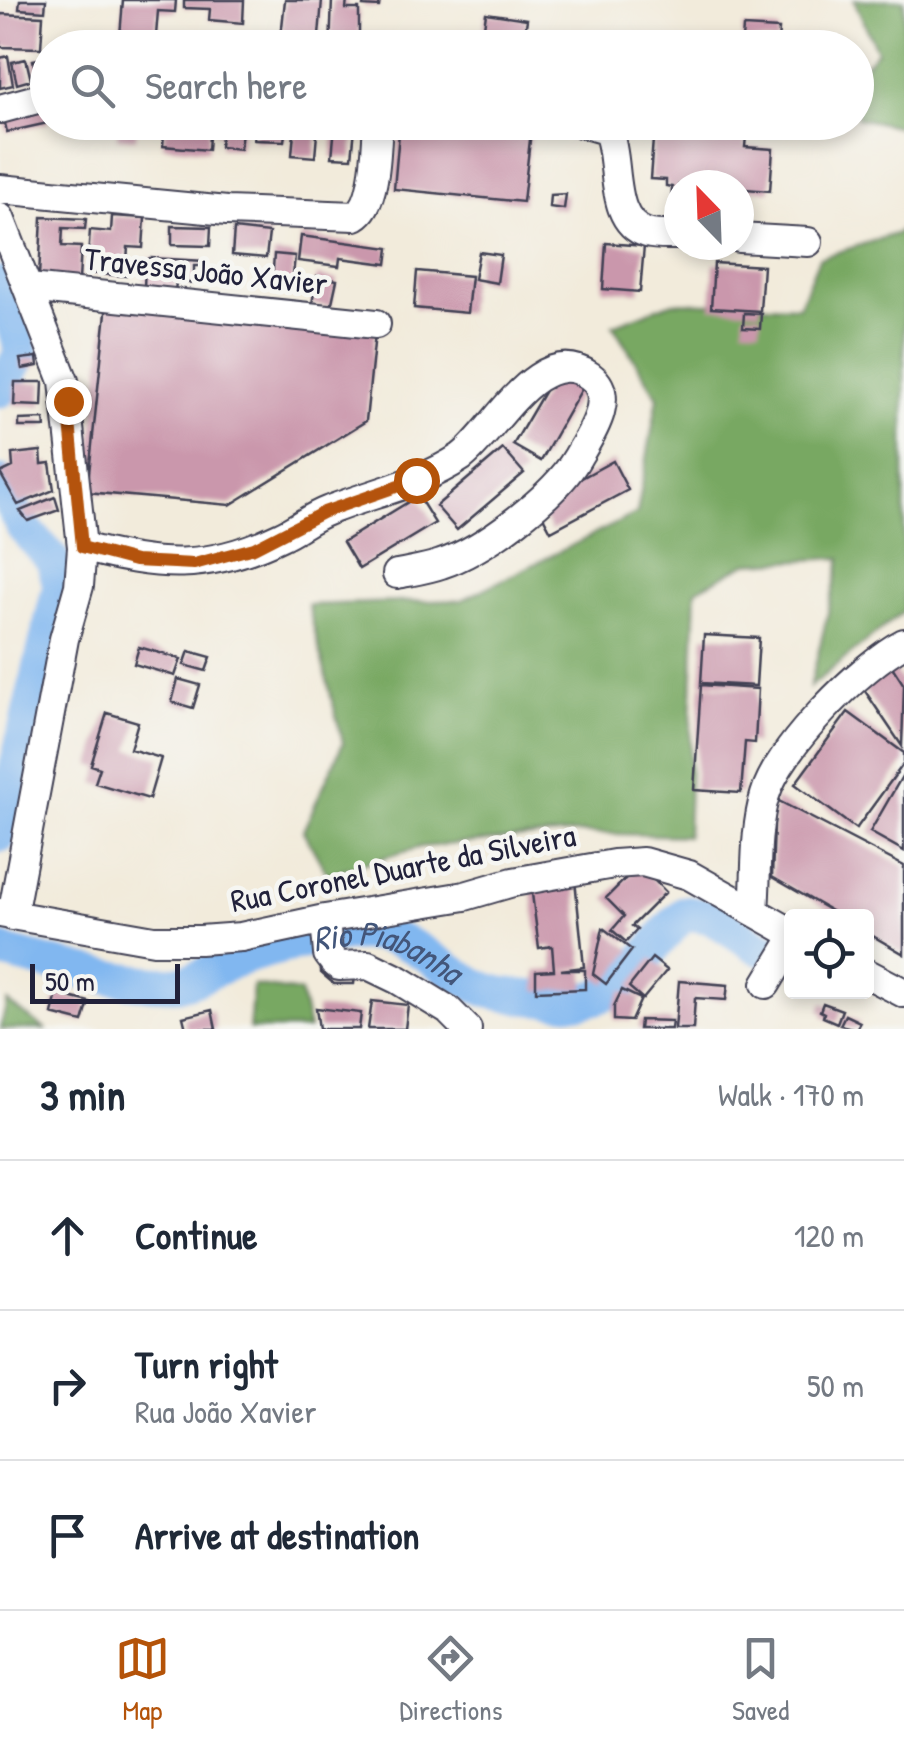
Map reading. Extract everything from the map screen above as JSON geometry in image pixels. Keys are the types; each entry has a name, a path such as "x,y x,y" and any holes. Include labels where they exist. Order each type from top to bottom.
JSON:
{"street":[{"path":"0,109 30,101"},
{"path":"0,189 227,211 355,216 362,213 368,200 376,140"},
{"path":"610,140 622,202 630,220 648,234 664,235"},
{"path":"0,218 6,261 28,288 64,381 82,547 79,586 64,639 6,914"},
{"path":"754,239 808,242"},
{"name":"Travessa João Xavier","path":"28,288 376,324"},
{"path":"82,547 164,565 194,564 254,548 324,512 444,468 483,438 512,400 544,374 568,368 595,380 601,401 599,419 568,472 551,489 470,551 443,564 397,574"},
{"path":"754,911 764,798 778,767 841,692 882,654 904,643"},
{"name":"Rua Coronel Duarte da Silveira","path":"6,914 169,942 326,934 531,879 644,862 689,876 754,911 782,956"},
{"path":"326,934 330,958 339,966 368,965 418,990 448,1010 467,1029"},
{"path":"874,978 904,993"}],"green space":[{"path":"854,0 904,0 904,128 874,122 877,51 874,30 868,30"},
{"path":"904,228 904,611 810,687 841,558 747,563 696,590 687,836 580,833 421,847 327,874 303,831 343,743 308,605 462,600 637,513 658,397 613,325 673,302 799,306 819,258"},
{"path":"253,985 300,992 309,1029 249,1029"},
{"path":"7,1002 45,1029 0,1029"}],"building":[{"path":"20,0 46,0 45,11 19,9"},
{"path":"123,0 176,0 175,12 158,11 156,30 120,30"},
{"path":"184,0 244,0 243,23 209,20 210,9 184,8"},
{"path":"285,0 322,0 320,30 282,30"},
{"path":"332,0 347,0 346,9 359,9 359,30 331,30"},
{"path":"364,0 380,0 379,7 363,6"},
{"path":"486,13 527,19 525,30 484,30"},
{"path":"0,14 43,16 42,30 30,30 30,48 0,47"},
{"path":"743,27 779,29 779,30 743,30"},
{"path":"8,56 13,85 0,88 0,58"},
{"path":"26,59 30,80 17,84 12,62"},
{"path":"30,104 30,127 7,132 2,110"},
{"path":"164,140 209,140 208,150 163,146"},
{"path":"221,140 241,140 240,149 220,147"},
{"path":"293,140 316,140 315,157 292,155"},
{"path":"334,140 354,140 352,158 332,157"},
{"path":"398,140 530,140 523,202 394,189"},
{"path":"653,140 746,140 745,147 773,149 770,191 754,190 754,170 664,170 664,180 650,179"},
{"path":"566,194 564,209 549,207 550,195"},
{"path":"112,216 145,218 143,248 128,247 126,276 87,273 90,230 111,232"},
{"path":"42,217 86,219 85,229 63,228 62,246 81,247 79,280 39,277"},
{"path":"172,226 211,227 210,246 172,245"},
{"path":"234,229 269,233 266,258 232,255"},
{"path":"301,236 389,248 387,264 340,258 339,266 298,261"},
{"path":"606,243 644,246 640,292 603,289"},
{"path":"479,252 501,255 497,283 474,279"},
{"path":"274,254 295,256 292,286 272,284"},
{"path":"145,261 205,261 204,266 194,266 194,283 176,282 175,291 144,289"},
{"path":"714,263 763,266 760,311 711,308"},
{"path":"417,271 471,276 467,313 414,308"},
{"path":"317,276 337,280 331,307 312,304"},
{"path":"107,303 376,324 366,421 230,505 87,492"},
{"path":"744,313 761,314 760,329 743,328"},
{"path":"37,357 38,366 22,369 20,359"},
{"path":"557,370 584,385 541,461 513,445"},
{"path":"15,382 43,382 42,406 14,405"},
{"path":"44,419 45,427 19,427 19,420"},
{"path":"503,449 524,473 457,530 436,506"},
{"path":"41,451 42,464 50,463 54,490 18,505 0,473 13,467 12,454"},
{"path":"613,461 628,490 551,531 536,503"},
{"path":"418,496 435,523 359,569 343,542"},
{"path":"55,497 59,510 28,521 20,511"},
{"path":"704,635 759,638 756,686 701,683"},
{"path":"139,647 181,659 175,676 134,664"},
{"path":"189,651 211,657 206,671 184,665"},
{"path":"891,665 904,685 902,746 861,685"},
{"path":"178,679 200,685 193,708 172,702"},
{"path":"701,685 758,689 755,743 745,742 741,793 694,790"},
{"path":"848,712 904,753 904,763 856,829 795,784"},
{"path":"107,713 138,722 130,749 161,758 149,799 95,783 100,768 91,765"},
{"path":"904,773 904,851 870,832"},
{"path":"775,799 904,866 904,954 874,937 874,909 828,909 772,877"},
{"path":"639,865 666,892 632,926 637,930 626,942 612,930 624,916 606,898"},
{"path":"575,880 584,967 561,970 585,970 585,989 536,991 536,971 554,970 552,946 539,948 531,886"},
{"path":"603,928 632,950 606,984 593,974"},
{"path":"652,958 667,970 643,999 629,987"},
{"path":"321,965 356,968 354,984 334,984 321,973"},
{"path":"679,981 728,985 726,1000 695,998 693,1029 675,1029"},
{"path":"622,990 641,999 631,1021 614,1020 614,1006"},
{"path":"57,994 89,1002 83,1022 52,1014"},
{"path":"372,1001 408,1005 405,1029 368,1029"},
{"path":"823,1003 842,1010 837,1023 823,1017"},
{"path":"316,1008 361,1013 359,1029 319,1029"},
{"path":"212,1010 216,1029 186,1029 183,1017"},
{"path":"845,1015 860,1022 856,1029 840,1025"},
{"path":"640,1020 672,1021 671,1029 639,1029"}],"waterway":[{"name":"Rio Piabanha","path":"0,283 22,352 0,390"},
{"name":"Rio Piabanha","path":"0,483 23,527 53,560 60,585 0,835"},
{"name":"Rio Piabanha","path":"0,951 65,968 161,984 194,979 237,960 285,946 341,935 372,934 404,943 487,990 577,1000 602,995 629,977 686,913 712,917 760,948 784,953"}],"route":[{"path":"68,401 82,547 135,561 194,564 254,548 324,512 416,480"}]}
